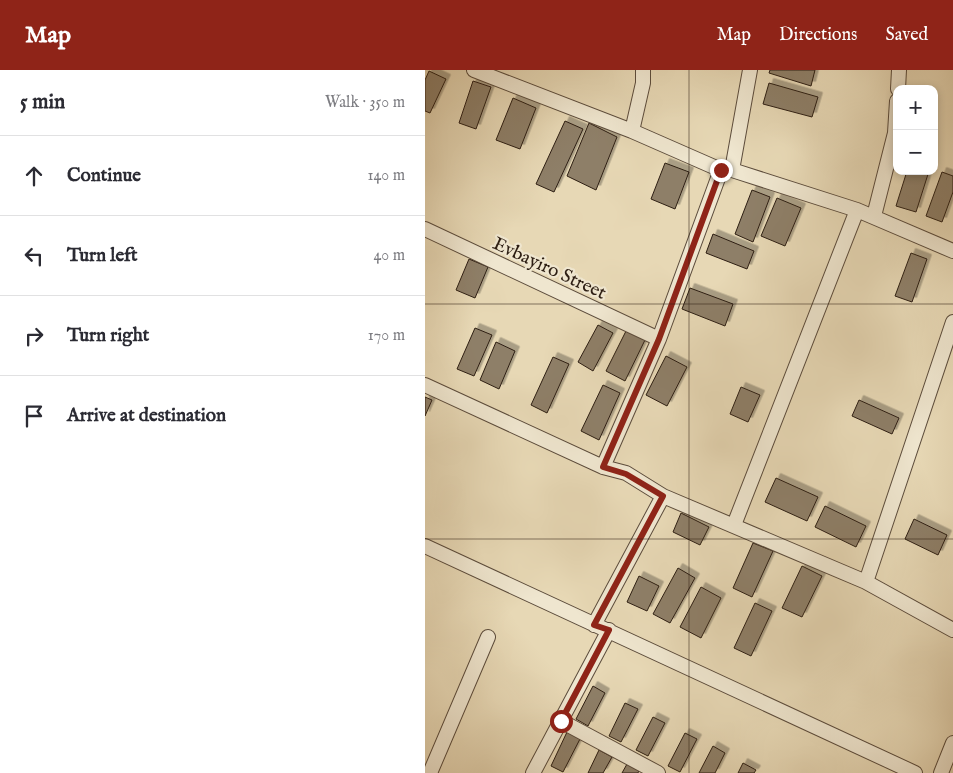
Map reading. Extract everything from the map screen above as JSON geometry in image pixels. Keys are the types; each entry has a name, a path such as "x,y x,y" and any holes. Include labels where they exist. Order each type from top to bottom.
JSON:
{"street":[{"path":"475,70 726,170 875,216 953,250"},
{"path":"632,131 643,83 643,70"},
{"path":"603,467 659,339 726,170 750,70"},
{"path":"897,85 899,70"},
{"path":"875,216 895,130"},
{"path":"734,525 857,210"},
{"name":"Evbayiro Street","path":"425,229 659,339"},
{"path":"866,582 953,322"},
{"path":"425,385 603,467 626,474 663,496 866,582 953,630"},
{"path":"594,625 663,496"},
{"path":"425,546 915,773"},
{"path":"536,772 609,630"},
{"path":"429,769 488,637"},
{"path":"561,721 658,773"},
{"path":"941,773 953,743"}],"building":[{"path":"770,70 815,70 811,86 769,73"},
{"path":"429,71 446,79 430,113 425,111 425,80"},
{"path":"473,81 491,87 476,129 459,123"},
{"path":"769,83 818,97 812,117 763,104"},
{"path":"513,98 536,108 520,149 496,140"},
{"path":"565,121 583,129 554,192 536,184"},
{"path":"589,123 617,137 596,190 567,176"},
{"path":"665,163 689,172 675,209 651,199"},
{"path":"942,172 953,176 953,192 942,222 926,216"},
{"path":"906,175 928,175 916,212 896,206"},
{"path":"752,190 770,197 753,242 735,234"},
{"path":"777,198 801,208 785,246 761,236"},
{"path":"713,234 754,251 747,269 706,253"},
{"path":"911,253 927,259 912,302 895,296"},
{"path":"469,259 488,267 475,298 456,290"},
{"path":"690,288 733,304 725,326 682,309"},
{"path":"598,325 613,333 593,371 578,362"},
{"path":"475,328 492,335 474,376 457,369"},
{"path":"626,331 645,340 625,381 606,371"},
{"path":"496,342 515,351 499,389 480,380"},
{"path":"666,356 687,367 667,406 646,395"},
{"path":"553,357 569,364 547,413 531,405"},
{"path":"603,385 620,393 599,440 581,431"},
{"path":"741,387 760,395 748,422 730,414"},
{"path":"425,397 432,400 425,416"},
{"path":"859,400 899,418 892,434 852,416"},
{"path":"776,478 818,497 807,521 765,502"},
{"path":"825,506 866,526 856,547 815,527"},
{"path":"681,513 709,527 700,545 673,532"},
{"path":"914,519 947,535 938,555 905,539"},
{"path":"753,543 773,551 752,597 733,588"},
{"path":"802,566 822,576 802,617 782,608"},
{"path":"678,568 695,578 670,623 653,614"},
{"path":"639,576 659,586 647,611 627,602"},
{"path":"701,587 721,598 701,638 680,627"},
{"path":"755,603 772,611 751,656 734,648"},
{"path":"593,686 605,693 588,726 576,719"},
{"path":"625,703 638,709 621,742 609,736"},
{"path":"653,717 665,723 648,756 636,750"},
{"path":"567,732 580,739 563,772 551,766"},
{"path":"685,733 697,739 680,772 668,766"},
{"path":"713,746 725,753 715,773 699,773"},
{"path":"599,750 612,757 603,773 588,773"},
{"path":"743,763 756,770 754,773 738,773"},
{"path":"627,764 639,770 638,773 622,773"}],"route":[{"path":"561,721 609,630 594,625 635,545 663,496 626,474 603,467 659,339 721,170"}]}
